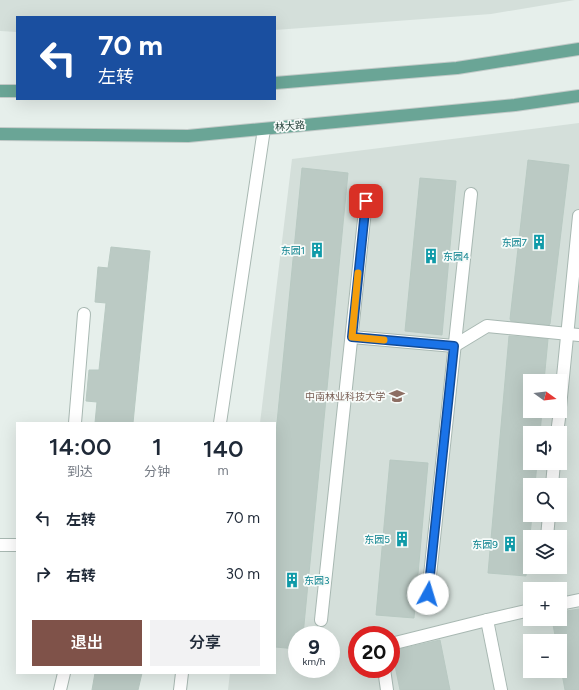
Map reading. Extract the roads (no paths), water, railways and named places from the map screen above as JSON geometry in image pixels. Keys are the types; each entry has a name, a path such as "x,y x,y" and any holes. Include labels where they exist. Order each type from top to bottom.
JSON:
{"main road":[{"path":"276,83 457,68 579,49"},
{"path":"0,91 16,91"},
{"name":"林大路","path":"0,134 188,136 515,105 579,96"}],"lane":[{"path":"220,422 264,129"},
{"path":"428,594 471,194"},
{"path":"321,620 366,201"},
{"path":"566,374 573,334 579,216"},
{"path":"75,422 84,314"},
{"path":"352,337 454,346 487,326 573,334"},
{"path":"0,545 16,545"},
{"path":"567,603 579,600"},
{"path":"400,642 523,612"},
{"path":"487,620 501,690"},
{"path":"60,690 64,674"},
{"path":"180,690 182,674"},
{"path":"386,678 388,690"}],"place":[{"name":"东园7","path":"539,242"},
{"name":"东园1","path":"317,250"},
{"name":"东园4","path":"431,256"},
{"name":"中南林业科技大学","path":"397,396"},
{"name":"东园5","path":"402,539"},
{"name":"东园9","path":"510,544"},
{"name":"东园3","path":"292,580"}]}
